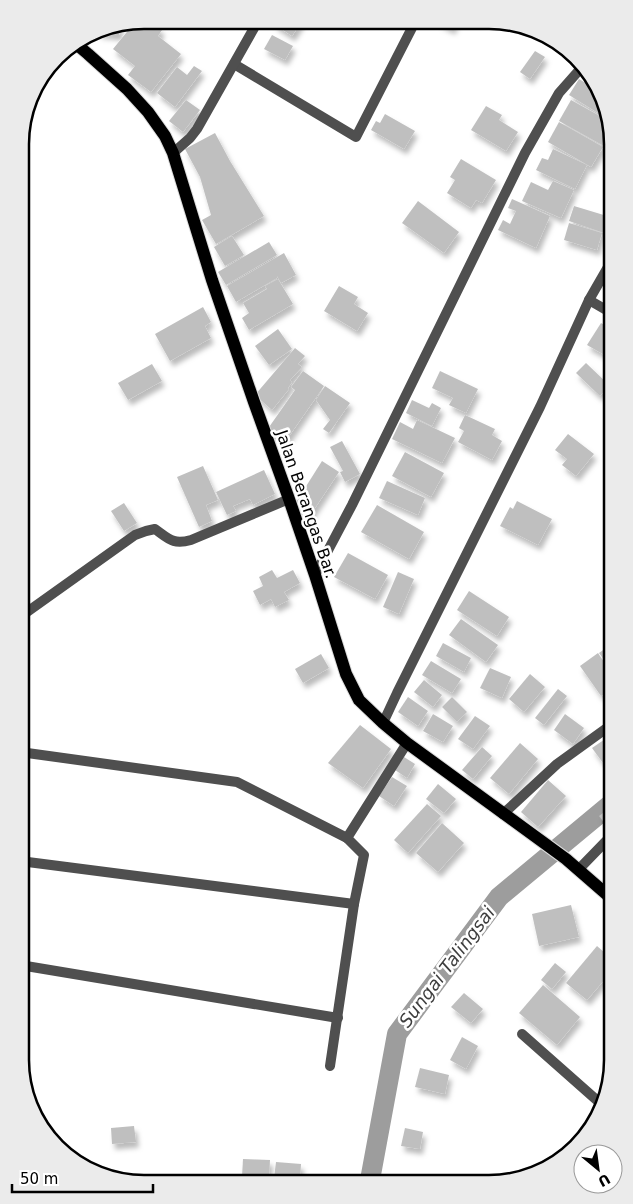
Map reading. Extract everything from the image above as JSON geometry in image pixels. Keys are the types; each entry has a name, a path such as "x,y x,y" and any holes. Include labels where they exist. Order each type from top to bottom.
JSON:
{"main road":[{"name":"Jalan Berangas Bar.","path":"81,48 127,89 148,112 165,136 173,153 212,280 315,575 346,674 358,700 408,743 566,859 604,892"}],"street":[{"path":"173,153 197,129 254,29"},
{"path":"234,64 356,137 410,29"},
{"path":"315,575 352,505 525,153 559,93 578,71"},
{"path":"383,723 540,407 589,300 604,273"},
{"path":"589,300 604,309"},
{"path":"29,610 136,535 155,529 174,542 181,543 289,499"},
{"path":"503,814 556,764 604,729"},
{"path":"347,838 408,743"},
{"path":"29,753 236,782 347,838 364,855 354,904 330,1066"},
{"path":"579,869 604,843"},
{"path":"29,862 354,904"},
{"path":"29,966 338,1018"},
{"path":"522,1034 597,1100"}],"building":[{"path":"161,29 162,30 158,36 181,54 151,92 128,75 135,66 113,49 128,30"},
{"path":"282,29 297,29 292,36"},
{"path":"120,31 119,35 110,34"},
{"path":"272,35 293,46 285,60 264,49"},
{"path":"535,51 545,57 530,79 520,72"},
{"path":"194,66 202,71 175,107 157,93 177,67 187,75"},
{"path":"579,79 587,84 599,111 598,113 569,95"},
{"path":"186,100 200,110 183,132 169,121"},
{"path":"571,100 601,117 604,146 559,121"},
{"path":"486,106 502,115 499,120 518,132 506,151 471,130"},
{"path":"385,114 415,131 404,149 371,130 376,121 380,123"},
{"path":"559,122 603,147 591,167 548,142"},
{"path":"215,133 264,216 216,244 202,220 211,215 200,177 185,149"},
{"path":"553,149 587,165 575,189 536,170 542,158 548,160"},
{"path":"461,159 496,180 482,203 476,200 471,208 447,193 455,180 450,177"},
{"path":"553,181 574,190 561,218 522,201 531,182 548,190"},
{"path":"512,199 550,216 536,248 498,230 503,220 510,224 516,211 508,208"},
{"path":"418,201 459,232 444,253 402,223"},
{"path":"574,206 604,215 604,233 569,221"},
{"path":"569,223 602,233 597,250 564,240"},
{"path":"232,236 244,255 225,266 214,247"},
{"path":"269,242 277,255 226,285 218,272"},
{"path":"284,253 296,275 281,283 277,276 277,278 236,302 227,286"},
{"path":"278,279 293,304 249,330 242,318 249,313 243,303 267,289 265,286"},
{"path":"339,286 358,297 354,304 368,313 357,331 324,311"},
{"path":"203,307 211,322 205,326 211,338 170,361 155,334"},
{"path":"601,323 604,325 604,355 587,345"},
{"path":"278,329 292,349 269,365 255,346"},
{"path":"295,348 305,356 298,364 302,367 290,380 292,382 289,389 272,410 255,395"},
{"path":"586,363 604,380 604,392 600,396 576,373"},
{"path":"152,364 162,381 128,400 118,383"},
{"path":"303,371 324,386 285,442 267,430 295,390 291,387"},
{"path":"440,371 478,389 466,413 449,405 453,398 432,388"},
{"path":"325,386 350,403 329,433 323,429 330,420 316,400"},
{"path":"412,400 429,408 432,403 441,408 432,426 406,413"},
{"path":"465,415 495,429 492,435 502,441 492,460 458,442 464,431 459,428"},
{"path":"417,420 455,438 442,463 392,439 400,422 413,429"},
{"path":"568,434 594,454 576,476 562,465 567,459 555,450"},
{"path":"342,441 360,474 345,482 340,472 343,471 330,447"},
{"path":"405,452 444,473 431,497 392,476"},
{"path":"322,461 339,472 309,517 293,507"},
{"path":"203,466 218,500 206,505 212,521 199,527 177,477"},
{"path":"264,470 275,494 253,505 250,499 233,506 236,511 227,515 216,492"},
{"path":"387,481 425,498 418,515 379,498"},
{"path":"517,501 552,519 538,545 500,526 510,507 513,509"},
{"path":"124,503 137,523 124,531 111,511"},
{"path":"377,505 424,532 409,559 361,532"},
{"path":"348,553 388,575 375,599 334,577"},
{"path":"272,570 277,578 293,570 300,583 284,592 289,600 275,607 271,599 260,605 253,591 263,586 259,577"},
{"path":"398,572 414,579 399,614 383,607"},
{"path":"469,591 509,617 497,636 457,610"},
{"path":"461,619 498,645 486,662 449,635"},
{"path":"443,643 471,658 464,672 436,656"},
{"path":"604,649 604,660 599,653"},
{"path":"598,653 604,662 604,694 601,696 580,666"},
{"path":"321,654 329,668 303,683 295,669"},
{"path":"431,661 461,679 452,693 422,675"},
{"path":"490,668 511,677 502,698 480,688"},
{"path":"530,674 545,687 524,712 509,699"},
{"path":"424,680 442,695 433,707 414,692"},
{"path":"558,689 567,696 544,725 535,718"},
{"path":"408,697 428,711 418,726 398,712"},
{"path":"452,697 467,712 457,722 442,707"},
{"path":"433,714 453,726 443,742 423,731"},
{"path":"565,714 584,728 573,744 554,730"},
{"path":"475,716 490,726 473,749 458,739"},
{"path":"360,725 391,749 363,788 328,763"},
{"path":"604,740 604,762 603,763 592,748"},
{"path":"520,743 538,759 509,794 490,778"},
{"path":"482,747 492,756 473,779 462,770"},
{"path":"404,757 415,764 407,778 395,770"},
{"path":"392,777 407,786 394,806 379,796"},
{"path":"548,780 566,796 538,827 521,812"},
{"path":"438,784 456,799 444,813 426,799"},
{"path":"427,804 441,816 408,853 394,840"},
{"path":"604,812 604,822 599,816"},
{"path":"442,823 464,843 438,872 416,853"},
{"path":"571,905 579,937 539,946 532,914"},
{"path":"597,946 604,952 604,980 587,1000 566,983"},
{"path":"555,963 566,972 552,989 541,980"},
{"path":"543,985 580,1017 557,1045 519,1013"},
{"path":"464,993 483,1009 471,1023 451,1007"},
{"path":"462,1037 478,1046 466,1069 450,1060"},
{"path":"420,1068 449,1075 445,1094 415,1087"},
{"path":"134,1126 136,1142 112,1144 111,1128"},
{"path":"405,1128 423,1132 420,1149 401,1146"},
{"path":"243,1159 270,1160 269,1175 242,1175"},
{"path":"276,1162 301,1164 300,1175 274,1175"}],"waterway":[{"name":"Sungai Talingsai","path":"371,1175 397,1034 499,897 604,810"}]}
